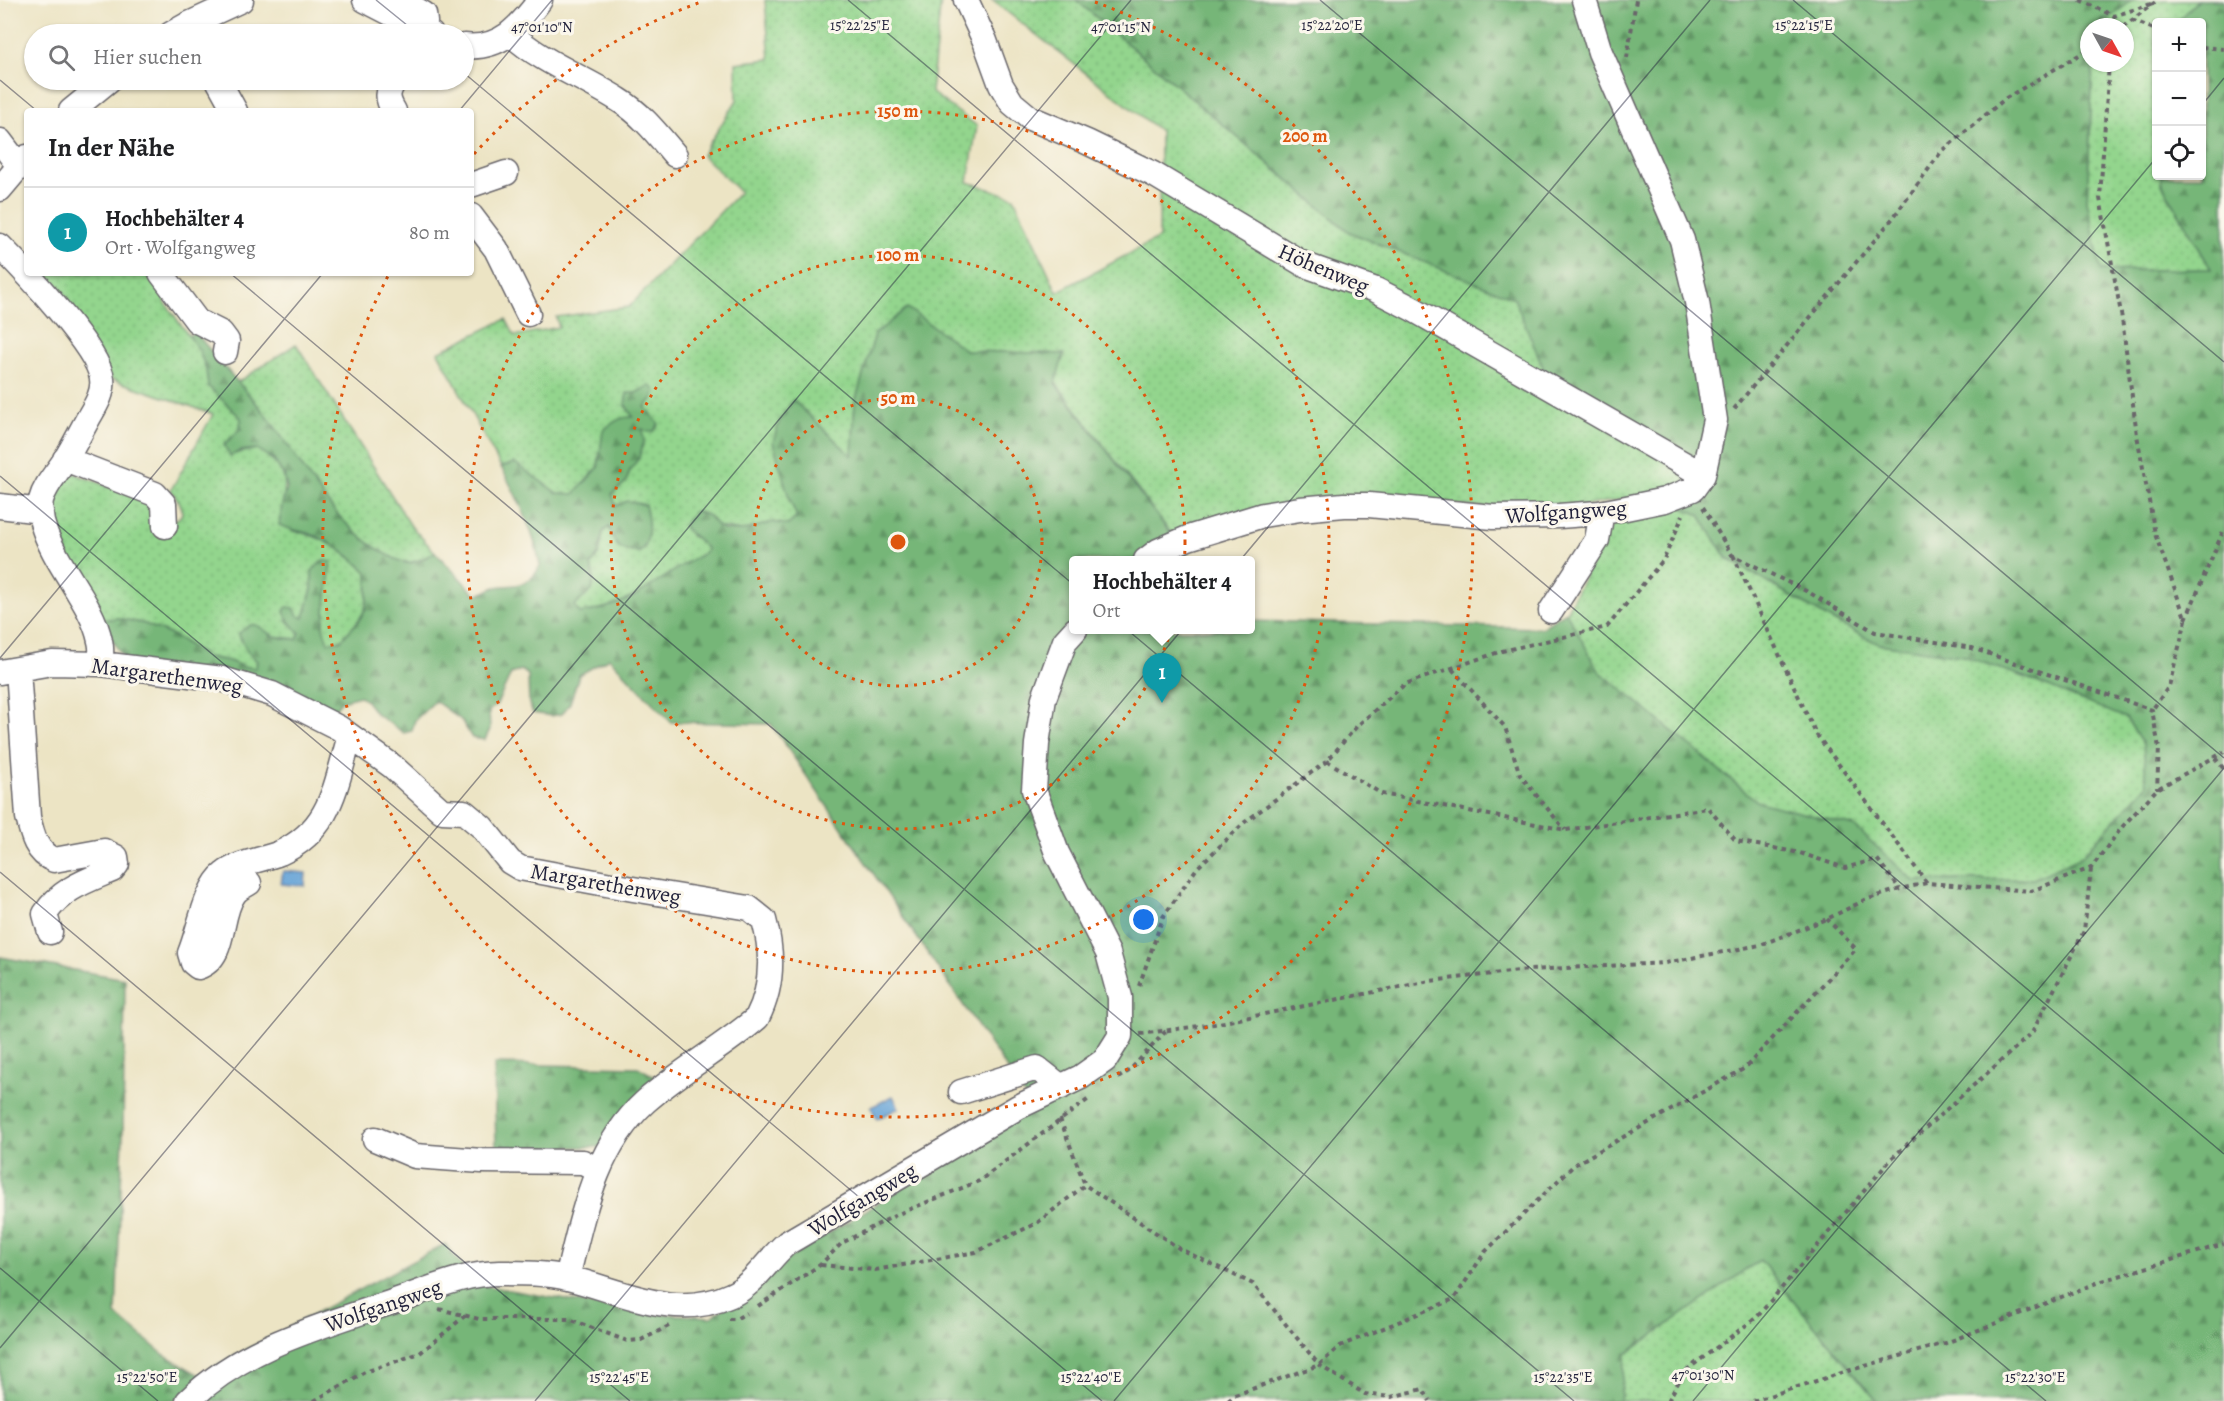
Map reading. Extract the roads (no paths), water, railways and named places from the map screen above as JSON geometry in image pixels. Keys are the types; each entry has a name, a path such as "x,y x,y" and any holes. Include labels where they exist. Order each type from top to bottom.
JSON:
{"street":[{"path":"197,24 241,0"},
{"path":"365,0 408,24"},
{"path":"400,0 424,14 425,24"},
{"path":"474,47 491,45 511,34 540,0"},
{"name":"Höhenweg","path":"966,0 985,41 1001,85 1012,103 1030,118 1153,174 1305,265 1376,290 1413,309 1695,484"},
{"path":"1584,0 1600,52 1682,240 1697,302 1715,420 1713,435 1695,484"},
{"path":"511,34 547,60 631,108 647,122 675,155"},
{"path":"75,108 97,90"},
{"path":"223,90 233,108"},
{"path":"388,90 387,99 392,108"},
{"path":"0,141 23,161 0,189"},
{"path":"474,184 506,173"},
{"path":"474,220 496,249 528,314"},
{"path":"0,246 24,272"},
{"path":"28,276 71,327 99,368 102,379 101,393 41,501 42,522 60,564 87,606 100,641 101,664"},
{"path":"163,276 197,321 221,333 227,340 225,352"},
{"path":"65,459 155,494 164,504 165,526"},
{"name":"Wolfgangweg","path":"1152,556 1188,538 1263,515 1300,508 1344,505 1493,517 1559,516 1599,513 1665,500 1695,484"},
{"path":"0,506 42,511"},
{"path":"1551,611 1597,540 1599,513"},
{"name":"Wolfgangweg","path":"188,1401 223,1372 288,1338 449,1282 498,1273 567,1278 628,1297 688,1306 709,1303 732,1295 751,1281 772,1256 787,1243 1018,1107 1082,1077 1105,1060 1120,1036 1120,997 1108,953 1057,853 1034,790 1037,744 1044,698 1065,641 1071,634"},
{"name":"Margarethenweg","path":"9,671 52,663 101,664 222,679 272,694 339,728 392,766 441,811 464,812 482,827 510,862 520,868 633,890 749,908 764,920 771,964 770,982 756,1018 684,1070 629,1119 598,1170 587,1200 567,1278"},
{"path":"9,671 28,817 33,839 43,853 54,860 104,851 116,857 117,864 112,870 66,890 52,904 45,914 50,932"},
{"path":"249,883 235,892 228,905 214,955 206,964 198,967 193,963 190,953 215,884 231,870 280,852 303,839 317,826 328,809 350,736"},
{"path":"961,1092 1037,1068 1061,1087"},
{"path":"375,1139 416,1156 482,1161 583,1162 598,1170"}],"water":[{"path":"283,871 306,873 305,886 281,884"},
{"path":"893,1096 899,1108 877,1119 871,1107"}],"place":[{"name":"Hochbehälter 4","path":"1162,703"}]}
